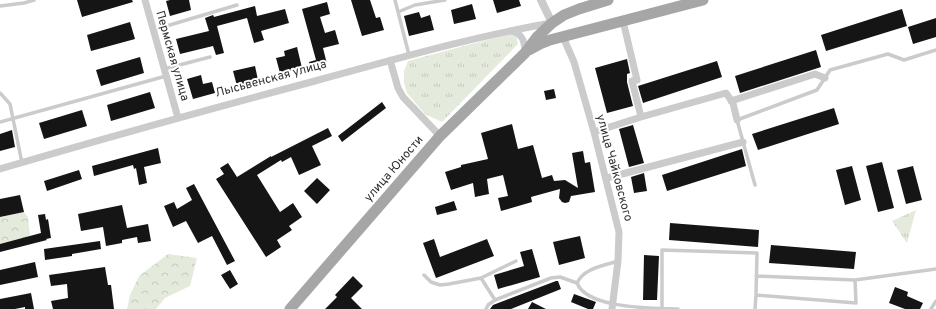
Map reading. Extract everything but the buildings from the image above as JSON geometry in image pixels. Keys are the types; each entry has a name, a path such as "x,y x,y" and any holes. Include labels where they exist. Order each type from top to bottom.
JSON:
{"main road":[{"name":"Лысьвенская улица","path":"525,53 538,36 552,23 564,15 608,0"},
{"path":"525,53 540,44 563,36 703,0"},
{"path":"552,23 563,36"},
{"name":"улица Юности","path":"290,309 440,136 525,53"}],"street":[{"name":"Пермская улица","path":"144,0 178,118"},
{"path":"541,0 552,23"},
{"path":"624,21 637,80 632,81 641,116"},
{"name":"Лысьвенская улица","path":"0,169 178,118 461,41 509,30 552,23"},
{"path":"509,30 520,35 523,40 525,53"},
{"name":"улица Чайковского","path":"563,36 574,62 607,178 620,232 613,307"},
{"path":"390,60 398,88 403,97 440,136"},
{"path":"731,101 815,74 825,78"},
{"path":"594,132 641,116 726,93 731,101 737,120"},
{"path":"607,178 743,142"}],"lane":[{"path":"0,6 24,3 34,0"},
{"path":"395,0 409,55"},
{"path":"398,12 415,5 445,0"},
{"path":"153,30 237,5"},
{"path":"755,185 737,120 817,90 830,70 888,54 904,60 936,50"},
{"path":"0,122 165,73 210,57"},
{"path":"0,93 10,104 22,163"},
{"path":"662,308 662,250 757,253 755,309"},
{"path":"577,283 580,277 588,270 618,261"},
{"path":"424,275 430,282 440,285 481,278 516,262"},
{"path":"756,276 855,280 936,269"},
{"path":"486,309 488,305 495,300 551,278 560,277 577,283 580,290 588,296 613,307 678,309"},
{"path":"481,278 495,300"},
{"path":"756,295 856,303 855,280"},
{"path":"932,309 936,301"}],"green space":[{"path":"509,34 516,35 518,44 442,122 425,114 407,93 404,83 404,71 408,61"},
{"path":"916,210 907,243 892,221"},
{"path":"24,212 28,217 30,236 0,244 0,217"},
{"path":"168,254 197,258 190,286 165,298 156,309 127,309 130,295 139,276"}]}
